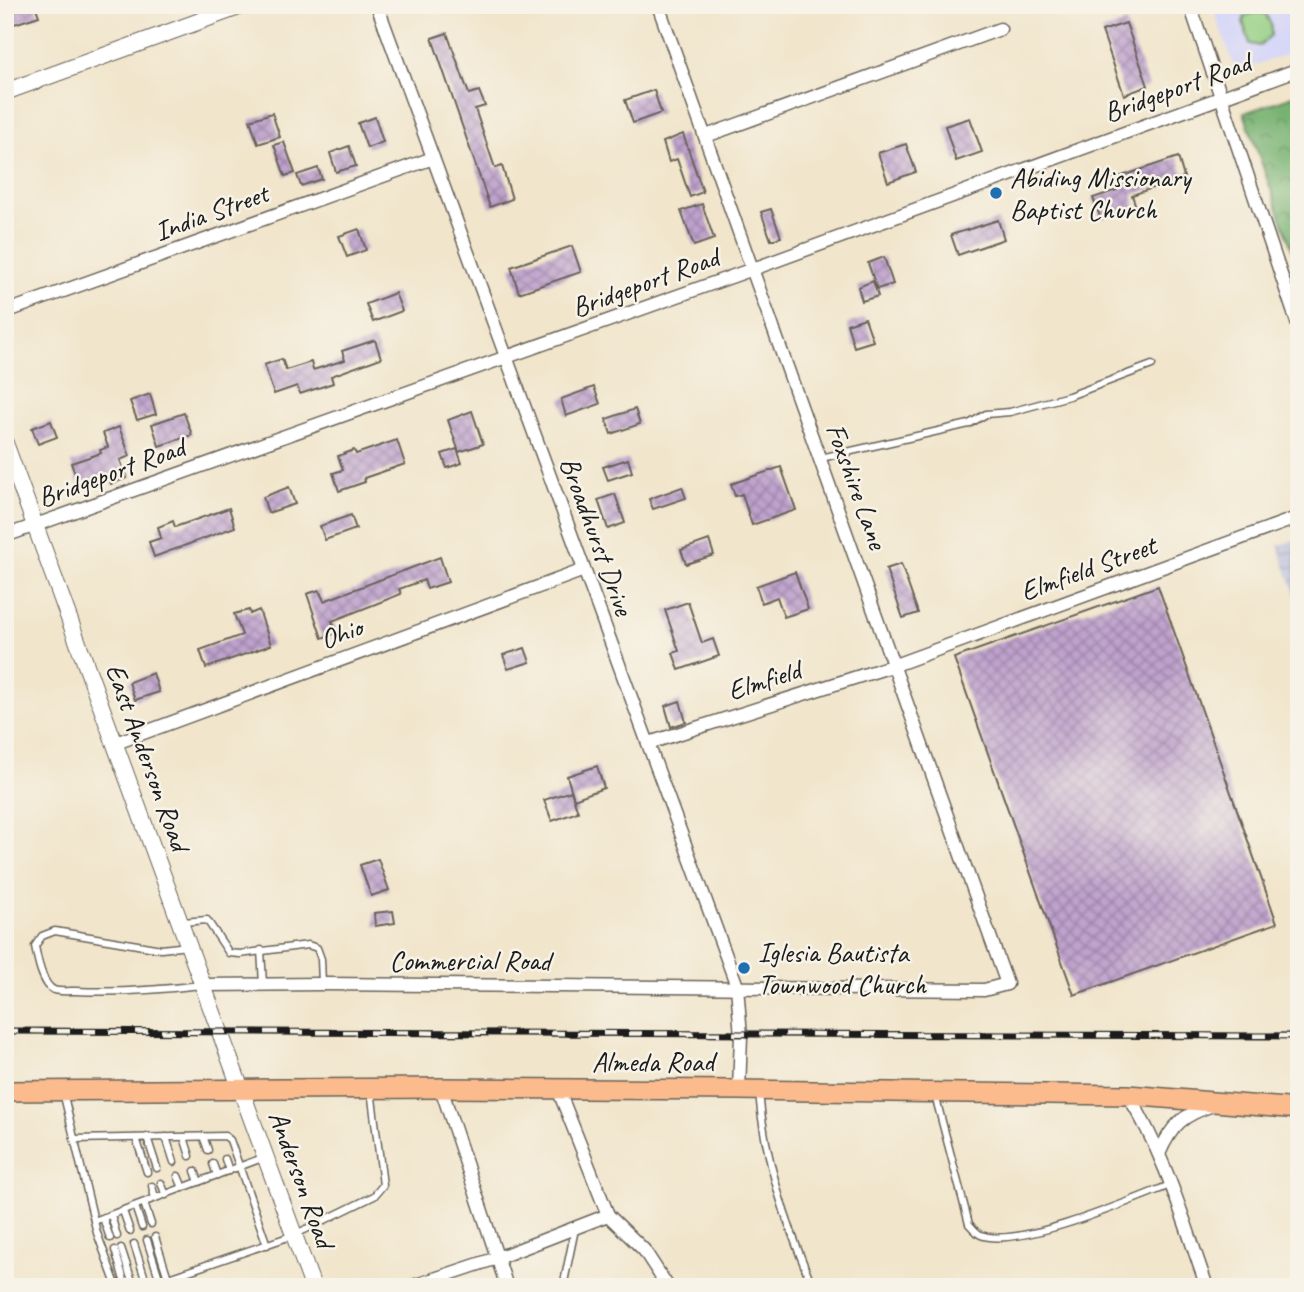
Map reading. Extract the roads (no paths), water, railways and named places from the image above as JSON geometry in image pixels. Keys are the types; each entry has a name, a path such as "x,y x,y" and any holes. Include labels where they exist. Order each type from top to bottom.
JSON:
{"main road":[{"name":"Almeda Road","path":"5,1091 371,1088 749,1090 1128,1096 1299,1109"}],"street":[{"path":"5,92 244,5"},
{"name":"Broadhurst Drive","path":"377,5 737,986 749,1090"},
{"name":"Foxshire Lane","path":"658,5 1007,984"},
{"path":"1189,5 1299,328"},
{"path":"706,136 1000,29"},
{"name":"Bridgeport Road","path":"5,536 753,269 1299,69"},
{"name":"India Street","path":"5,312 433,158"},
{"name":"East Anderson Road","path":"5,443 242,1089"},
{"name":"Elmfield Street","path":"895,665 1299,517"},
{"name":"Ohio","path":"116,743 584,570"},
{"name":"Elmfield","path":"649,743 895,665"},
{"name":"Commercial Road","path":"202,985 737,986 984,990 1007,984"},
{"path":"441,1088 506,1287"},
{"name":"Anderson Road","path":"242,1089 313,1287"},
{"path":"558,1089 608,1215 644,1250 668,1287"},
{"path":"1128,1096 1146,1124 1159,1154 1207,1287"},
{"path":"1159,1154 1175,1124 1196,1111 1222,1102"},
{"path":"410,1287 497,1258 608,1215"}],"lane":[{"path":"821,458 969,424 986,414 1036,406 1152,365"},
{"path":"180,923 206,920 229,953 240,954 308,945 317,948 321,959 323,984"},
{"path":"189,946 162,949 55,932 42,936 35,946 38,964 48,985 54,990 96,992 202,985"},
{"path":"261,950 263,984"},
{"path":"134,1244 144,1286 295,1235 374,1196 383,1185 371,1088"},
{"path":"749,1090 790,1233 813,1287"},
{"path":"63,1091 94,1222 115,1282 120,1287"},
{"path":"934,1094 969,1224 978,1234 1026,1234 1070,1223 1170,1185"},
{"path":"204,1136 208,1150"},
{"path":"217,1136 220,1145"},
{"path":"74,1139 225,1136 230,1140 267,1245"},
{"path":"166,1137 174,1163"},
{"path":"184,1137 190,1156"},
{"path":"136,1138 147,1172"},
{"path":"147,1138 157,1168"},
{"path":"94,1222 267,1157"},
{"path":"225,1159 229,1171"},
{"path":"213,1164 217,1175"},
{"path":"195,1171 199,1182"},
{"path":"178,1176 183,1188"},
{"path":"161,1183 166,1195"},
{"path":"152,1186 155,1198"},
{"path":"144,1203 151,1224"},
{"path":"135,1206 142,1227"},
{"path":"123,1211 130,1231"},
{"path":"107,1217 114,1237"},
{"path":"563,1287 575,1229"},
{"path":"155,1237 168,1278"},
{"path":"147,1240 160,1281"},
{"path":"126,1287 118,1249 134,1287"}],"railway":[{"path":"5,1031 1299,1036"}],"place":[{"name":"Abiding Missionary Baptist Church","path":"996,193"},
{"name":"Iglesia Bautista Townwood Church","path":"744,968"}]}
